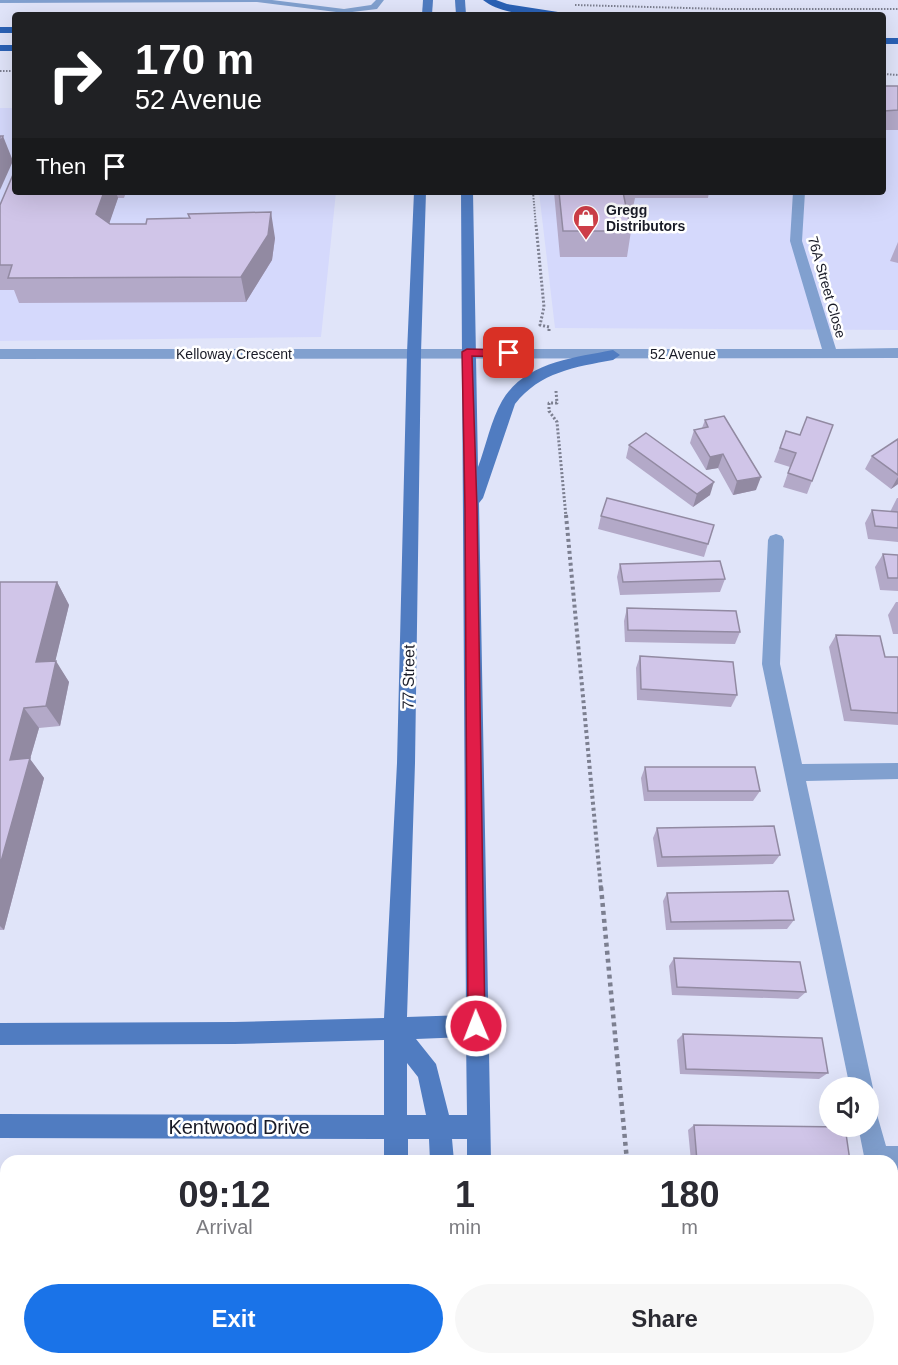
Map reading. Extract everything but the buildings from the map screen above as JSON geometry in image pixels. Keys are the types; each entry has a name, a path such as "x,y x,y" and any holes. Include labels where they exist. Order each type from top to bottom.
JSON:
{"main road":[{"path":"488,0 505,7 538,12"},
{"name":"77 Street","path":"396,1155 395,1030 406,763 414,353 420,195"},
{"path":"466,195 479,1155"},
{"path":"471,508 508,403 516,390 528,380 553,368 613,355"},
{"path":"0,1034 234,1033 476,1026"},
{"path":"395,1030 428,1072 440,1127 442,1155"},
{"name":"Kentwood Drive","path":"0,1126 478,1127"}],"street":[{"name":"76A Street Close","path":"799,195 796,241 831,354"},
{"name":"Kelloway Crescent","path":"0,354 467,352"},
{"name":"52 Avenue","path":"467,352 613,355 898,353"},
{"path":"776,540 771,663 860,1077"},
{"path":"795,773 898,771"},
{"path":"875,1137 882,1155"}],"lane":[{"path":"260,1 268,0"},
{"path":"0,1 260,1 358,11 374,7 379,4 380,0"}],"path":[{"path":"576,5 724,9 898,9"},
{"path":"533,195 544,307 540,325 549,327 550,336"},
{"path":"555,385 557,403 549,403 549,411 557,422 626,1155"}],"shaded area":[{"path":"886,91 898,92 898,330 555,328 539,195 886,195"},
{"path":"0,108 12,108 12,195 336,195 321,337 0,341"}],"place":[{"name":"Gregg Distributors","path":"586,241"}],"route":[{"path":"476,1026 471,508 467,352 509,353"}]}
